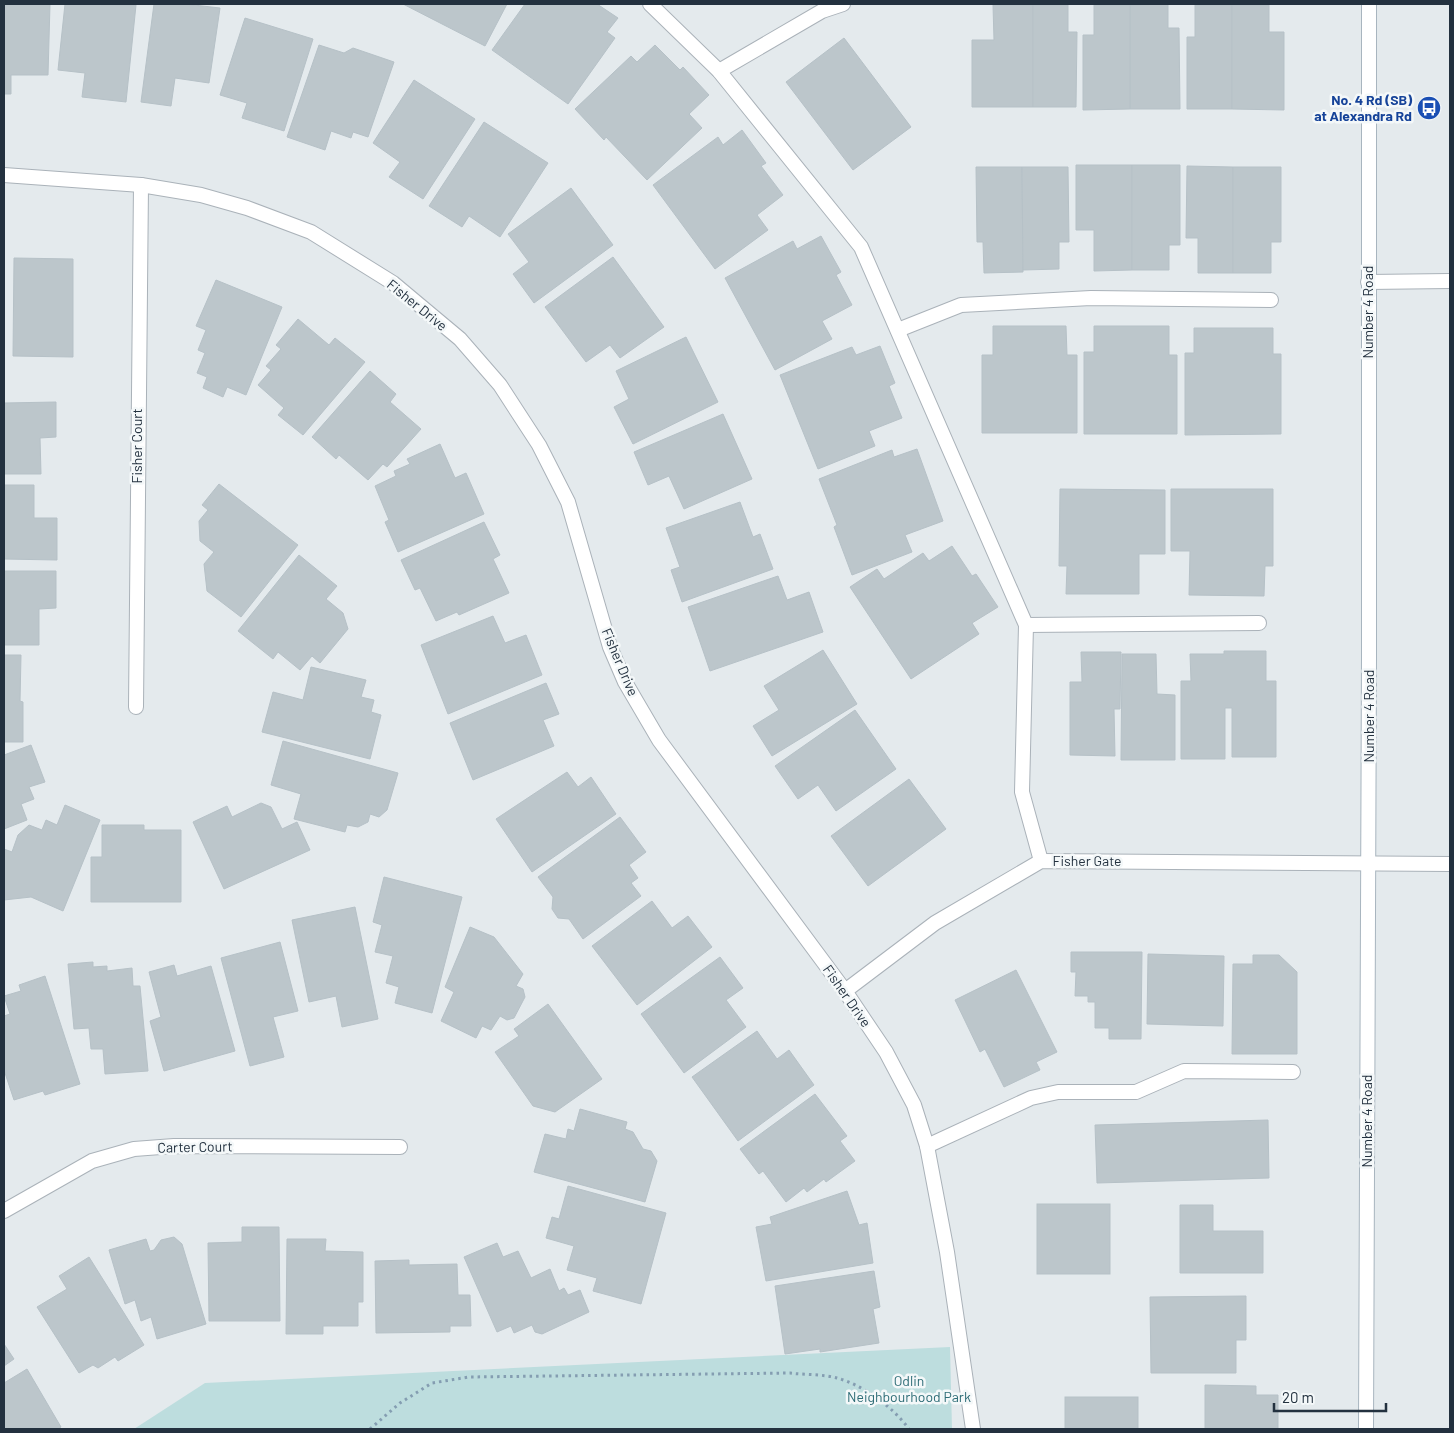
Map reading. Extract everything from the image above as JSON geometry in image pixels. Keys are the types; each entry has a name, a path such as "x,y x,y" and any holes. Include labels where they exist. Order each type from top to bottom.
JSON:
{"street":[{"path":"650,4 719,71 861,247 1026,625 1022,792 1041,861"},
{"path":"719,71 822,11 844,4"},
{"name":"Number 4 Road","path":"1366,1429 1369,4"},
{"name":"Fisher Drive","path":"4,175 141,185 201,195 247,208 312,232 393,284 460,339 500,385 539,445 568,502 610,647 625,682 659,740 845,990 886,1052 914,1105 927,1146 949,1261 973,1429"},
{"name":"Fisher Court","path":"136,707 141,185"},
{"path":"1368,282 1450,281"},
{"path":"898,330 961,305 1091,298 1271,300"},
{"path":"1026,625 1259,623"},
{"name":"Fisher Gate","path":"845,990 935,923 1041,861 1450,864"},
{"path":"927,1146 1031,1098 1058,1092 1136,1092 1184,1071 1293,1072"},
{"name":"Carter Court","path":"4,1211 92,1161 134,1149 174,1146 400,1147"}],"path":[{"path":"370,1429 400,1402 432,1383 469,1377 790,1373 836,1378 859,1388 901,1418 909,1429"}],"green space":[{"name":"Odlin Neighbourhood Park","path":"950,1347 952,1429 134,1429 205,1383"}],"building":[{"path":"4,4 50,4 48,75 11,75 11,94 4,94"},
{"path":"65,4 136,5 126,102 82,97 85,73 58,70"},
{"path":"154,4 185,4 220,8 209,83 175,78 171,106 141,102"},
{"path":"403,4 507,4 485,46"},
{"path":"525,4 597,4 618,18 607,32 615,38 568,104 492,50"},
{"path":"1168,4 1168,28 1179,28 1180,109 1130,109 1130,5"},
{"path":"993,5 1033,5 1033,107 972,107 972,40 994,40"},
{"path":"1033,5 1068,5 1068,32 1077,32 1076,107 1033,107"},
{"path":"1094,5 1130,5 1130,109 1083,110 1083,35 1094,35"},
{"path":"1195,5 1232,5 1232,109 1187,109 1187,37 1195,37"},
{"path":"1232,5 1269,5 1269,32 1284,32 1284,110 1232,109"},
{"path":"245,18 313,39 284,131 242,118 247,103 220,95"},
{"path":"844,38 911,127 853,170 786,82"},
{"path":"319,45 344,53 353,48 394,62 368,137 353,132 351,138 331,131 325,150 287,137"},
{"path":"655,45 680,70 683,67 709,95 689,114 702,128 647,180 606,137 604,140 575,109 631,56 637,62"},
{"path":"414,80 475,119 423,199 389,177 400,162 373,143"},
{"path":"484,122 548,163 500,237 469,216 462,227 429,206"},
{"path":"742,130 766,163 761,166 783,195 757,215 768,230 715,269 653,185 718,137 723,145"},
{"path":"1076,165 1132,165 1132,270 1094,271 1094,230 1076,230"},
{"path":"1132,165 1180,165 1180,245 1169,245 1169,270 1132,270"},
{"path":"1187,166 1233,167 1233,273 1198,273 1198,238 1186,238"},
{"path":"976,167 1022,167 1023,272 984,273 983,242 977,242"},
{"path":"1022,167 1068,167 1069,242 1059,242 1059,269 1023,270"},
{"path":"1233,167 1281,167 1281,242 1271,242 1271,273 1233,273"},
{"path":"571,188 613,245 534,303 513,274 529,262 508,234"},
{"path":"821,236 841,272 836,275 852,305 822,321 832,339 775,370 725,278 793,241 797,249"},
{"path":"613,257 664,327 620,358 610,345 586,362 545,307"},
{"path":"14,258 73,259 73,357 13,356"},
{"path":"216,280 282,307 246,395 227,387 223,397 203,388 207,377 197,373 205,353 198,350 206,330 196,326"},
{"path":"298,319 329,345 335,338 365,362 303,435 278,415 284,408 258,385 271,370 266,366 281,349 276,345"},
{"path":"993,326 1066,326 1067,355 1077,355 1077,433 982,433 982,355 993,355"},
{"path":"1094,326 1169,326 1169,355 1177,355 1177,434 1084,434 1084,352 1094,352"},
{"path":"1194,328 1273,328 1273,354 1281,354 1281,434 1185,435 1185,353 1194,353"},
{"path":"686,337 718,402 633,444 614,407 629,399 616,371"},
{"path":"880,346 895,383 889,386 902,418 869,431 875,446 818,469 780,375 852,347 856,355"},
{"path":"370,371 396,394 390,402 421,429 387,467 383,464 368,480 339,455 336,459 312,437"},
{"path":"56,402 56,437 40,438 41,474 4,474 4,403"},
{"path":"723,414 752,479 684,509 669,476 648,485 634,452"},
{"path":"440,444 455,478 466,473 484,514 398,552 385,522 389,520 375,486 396,476 394,471 410,464 407,459"},
{"path":"917,449 943,521 905,535 912,552 852,575 834,527 837,525 819,479 892,450 894,457"},
{"path":"219,484 298,545 241,617 207,591 204,564 214,552 200,541 199,521 208,510 202,505"},
{"path":"4,485 34,485 34,518 57,518 57,560 4,559"},
{"path":"1060,489 1165,490 1165,554 1139,554 1139,594 1066,594 1067,566 1059,566"},
{"path":"1171,489 1273,489 1273,566 1265,566 1264,596 1189,595 1190,551 1171,551"},
{"path":"740,502 753,537 760,534 773,569 682,602 671,570 680,567 666,528"},
{"path":"484,522 500,555 493,559 509,593 459,615 457,612 436,621 420,588 415,590 401,560"},
{"path":"952,546 972,576 976,574 998,607 972,623 979,634 911,679 850,587 877,569 884,579 923,553 929,561"},
{"path":"299,555 337,586 326,599 343,613 348,629 320,663 312,656 300,670 278,652 273,659 238,631"},
{"path":"4,571 56,571 56,608 39,609 39,645 4,645"},
{"path":"778,576 787,600 809,592 823,632 710,671 688,607"},
{"path":"493,616 505,643 526,635 542,675 448,714 421,645"},
{"path":"823,650 857,704 772,756 753,726 779,710 764,686"},
{"path":"1224,651 1266,651 1266,681 1276,681 1276,757 1232,757 1232,708 1225,708 1225,759 1181,759 1181,681 1191,681 1190,654 1224,654"},
{"path":"1081,652 1121,652 1120,709 1114,709 1115,756 1070,755 1070,682 1082,682"},
{"path":"1122,654 1156,654 1157,694 1175,695 1175,760 1121,760"},
{"path":"4,655 21,655 20,701 23,702 23,742 4,742"},
{"path":"311,667 366,680 361,697 374,700 371,712 381,715 370,759 262,732 273,692 303,700"},
{"path":"546,683 559,714 543,720 554,746 473,780 450,723"},
{"path":"855,710 896,769 836,811 818,785 798,799 775,766"},
{"path":"283,741 398,773 387,810 379,817 370,814 368,822 358,827 347,825 345,832 294,819 301,794 271,785"},
{"path":"31,745 45,782 29,787 34,799 21,804 27,820 4,829 4,755"},
{"path":"567,772 578,787 591,777 616,814 532,872 496,819"},
{"path":"909,779 946,829 868,886 831,836"},
{"path":"261,803 271,807 282,829 297,822 310,850 224,889 193,822 227,806 232,817"},
{"path":"65,805 100,820 63,911 31,897 4,900 4,849 12,852 18,835 29,825 42,830 46,820 57,825"},
{"path":"620,817 646,852 629,865 638,878 631,883 641,896 583,939 569,919 558,918 552,909 553,897 538,877"},
{"path":"102,825 144,825 144,830 181,830 181,902 91,902 91,857 102,857"},
{"path":"384,877 462,897 432,1013 395,1003 399,987 386,983 393,956 375,952 382,925 373,922"},
{"path":"652,901 672,928 688,916 712,947 637,1005 592,946"},
{"path":"355,907 378,1019 342,1027 336,996 309,1002 292,920"},
{"path":"470,927 494,937 523,974 516,986 523,989 525,997 514,1018 507,1020 500,1016 491,1030 482,1026 476,1038 441,1021 454,992 445,987"},
{"path":"280,942 298,1011 273,1017 284,1057 250,1066 221,958"},
{"path":"1071,952 1142,952 1141,1039 1109,1039 1109,1028 1095,1028 1095,1002 1088,1002 1088,996 1075,996 1076,972 1071,972"},
{"path":"1148,954 1224,956 1223,1026 1147,1024"},
{"path":"1253,955 1279,955 1297,972 1297,1054 1232,1054 1233,964 1253,964"},
{"path":"720,957 743,988 726,1000 746,1027 684,1073 641,1014"},
{"path":"93,962 93,967 107,966 107,971 132,968 133,986 140,986 148,1071 105,1074 103,1049 91,1049 89,1028 74,1029 68,964"},
{"path":"174,965 177,976 211,966 235,1051 164,1071 150,1021 161,1017 149,972"},
{"path":"1016,970 1057,1052 1036,1062 1040,1070 1004,1087 985,1049 980,1052 955,1000"},
{"path":"45,976 80,1084 45,1095 43,1091 14,1100 4,1070 4,1016 10,1014 4,996 21,991 19,985"},
{"path":"548,1004 602,1079 555,1112 533,1106 495,1052 519,1036 514,1029"},
{"path":"757,1031 777,1059 789,1050 814,1085 738,1141 692,1077"},
{"path":"815,1094 847,1136 840,1141 855,1161 826,1182 824,1179 807,1192 804,1188 786,1202 763,1171 759,1174 740,1149"},
{"path":"580,1109 627,1122 625,1129 633,1132 643,1149 651,1151 657,1161 645,1202 534,1172 545,1134 566,1139 568,1129 574,1131"},
{"path":"1268,1120 1269,1178 1097,1183 1095,1125"},
{"path":"568,1186 666,1213 641,1304 593,1291 597,1278 567,1270 574,1246 546,1238 552,1217 559,1219"},
{"path":"847,1191 859,1225 867,1223 873,1263 766,1281 756,1227 772,1224 770,1217"},
{"path":"1037,1204 1110,1204 1110,1274 1037,1274"},
{"path":"1180,1205 1213,1205 1213,1231 1263,1231 1263,1273 1180,1273"},
{"path":"242,1227 279,1227 280,1321 209,1321 208,1243 242,1242"},
{"path":"174,1237 182,1244 206,1324 157,1339 151,1317 141,1321 135,1300 125,1304 109,1250 146,1239 150,1251 154,1250 161,1240"},
{"path":"287,1239 326,1239 325,1251 363,1252 363,1302 358,1302 358,1326 323,1326 323,1334 286,1334"},
{"path":"497,1243 503,1257 518,1251 531,1278 550,1269 559,1291 564,1288 568,1295 580,1290 589,1312 542,1334 535,1332 532,1325 514,1333 511,1326 497,1332 464,1257"},
{"path":"89,1257 144,1345 118,1361 115,1357 98,1368 93,1365 79,1373 37,1307 67,1289 59,1276"},
{"path":"409,1260 409,1265 457,1264 458,1295 470,1295 471,1326 450,1326 450,1332 376,1333 375,1261"},
{"path":"874,1271 880,1307 873,1309 879,1343 820,1352 820,1349 785,1354 775,1286"},
{"path":"1246,1296 1246,1340 1236,1340 1236,1373 1151,1373 1150,1297"},
{"path":"4,1344 14,1359 4,1366"},
{"path":"27,1369 61,1427 58,1429 4,1429 4,1383"},
{"path":"1205,1385 1256,1386 1256,1395 1278,1395 1278,1429 1205,1429"},
{"path":"1065,1397 1138,1397 1138,1429 1065,1429"}],"place":[{"name":"No. 4 Rd (SB) at Alexandra Rd","path":"1429,108"}]}
